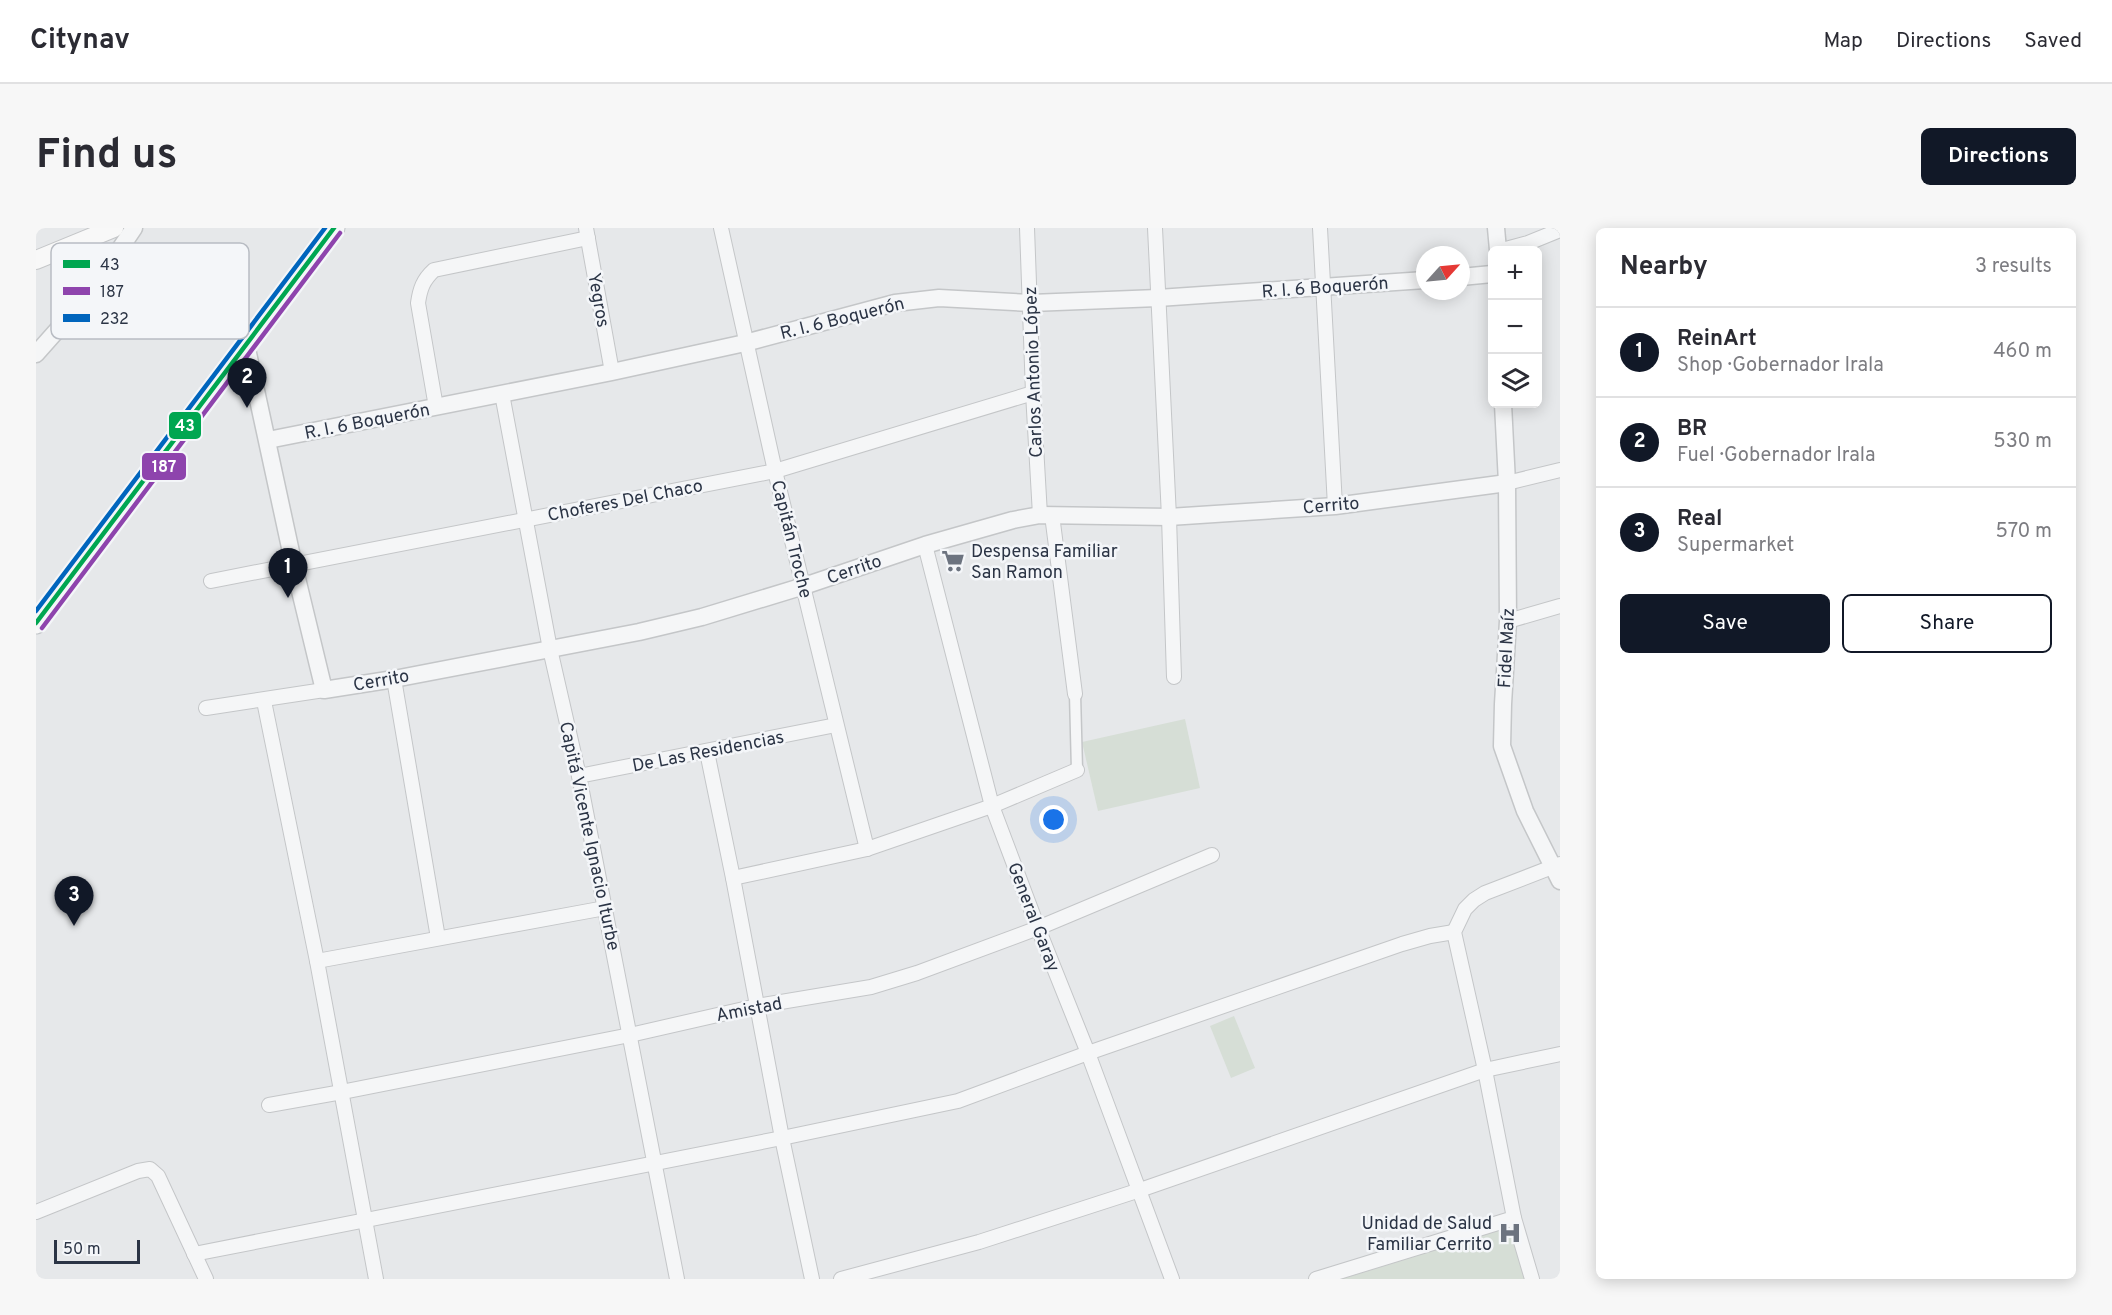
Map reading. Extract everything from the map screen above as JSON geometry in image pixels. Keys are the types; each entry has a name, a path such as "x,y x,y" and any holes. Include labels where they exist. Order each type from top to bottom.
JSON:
{"main road":[{"path":"79,243 114,228"},
{"path":"36,623 334,228"},
{"path":"36,261 51,255"}],"street":[{"path":"124,243 134,228"},
{"name":"Capitán Troche","path":"721,228 775,471 867,849"},
{"name":"Carlos Antonio López","path":"1027,228 1033,393 1046,515 1075,694"},
{"path":"1155,228 1169,516 1174,677"},
{"path":"1320,228 1335,506"},
{"path":"1496,228 1499,246"},
{"path":"1516,246 1560,230"},
{"path":"436,407 418,303 420,289 426,277 434,270 587,233"},
{"name":"Yegros","path":"587,233 612,372"},
{"path":"1470,276 1488,274"},
{"name":"R. I. 6 Boquerón","path":"268,440 612,372 745,343 895,303 915,300 939,298 1031,303 1158,298 1416,281"},
{"path":"36,354 51,337"},
{"path":"246,344 294,566 324,690"},
{"name":"Choferes Del Chaco","path":"211,581 775,471 1033,393"},
{"name":"Capitá Vicente Ignacio Iturbe","path":"502,394 550,648 579,776 677,1279"},
{"name":"Fidel Maíz","path":"1503,408 1507,483 1508,621 1502,746 1525,811 1557,871"},
{"path":"1507,483 1560,470"},
{"name":"Cerrito","path":"206,708 264,701 639,632 702,617 804,586 925,545 1013,520 1046,515 1169,516 1335,506 1507,483"},
{"name":"General Garay","path":"925,545 992,806 1088,1053 1172,1279"},
{"path":"1508,621 1560,606"},
{"path":"394,678 438,938"},
{"path":"733,878 867,849 992,806 1077,770 1075,694"},
{"path":"264,701 317,961 376,1279"},
{"name":"De Las Residencias","path":"579,776 836,725"},
{"path":"707,752 782,1138 812,1279"},
{"name":"Amistad","path":"269,1105 630,1035 757,1006 871,987 917,973 1038,928 1212,855"},
{"path":"1532,1279 1514,1218 1485,1070 1454,932 1465,909 1485,892 1557,871"},
{"path":"317,961 605,908"},
{"path":"194,1254 958,1101 1088,1053 1402,944 1454,932"},
{"path":"841,1279 979,1242 1140,1190 1485,1070 1560,1053"},
{"path":"36,1212 138,1171 150,1169 158,1176 206,1279"},
{"path":"1316,1279 1514,1218"}],"shaded area":[{"path":"1185,719 1200,788 1098,811 1082,742"},
{"path":"1234,1016 1255,1068 1231,1078 1210,1026"},
{"path":"1511,1223 1528,1279 1335,1279"}],"transit line":[{"name":"232","path":"249,329 325,228"},
{"name":"43","path":"36,623 334,228"},
{"name":"187","path":"42,628 340,233"},
{"name":"232","path":"36,611 241,339"}],"place":[{"name":"BR","path":"247,408"},
{"name":"Despensa Familiar San Ramon","path":"953,561"},
{"name":"ReinArt","path":"288,598"},
{"name":"Real","path":"74,926"},
{"name":"Unidad de Salud Familiar Cerrito","path":"1510,1233"}]}
